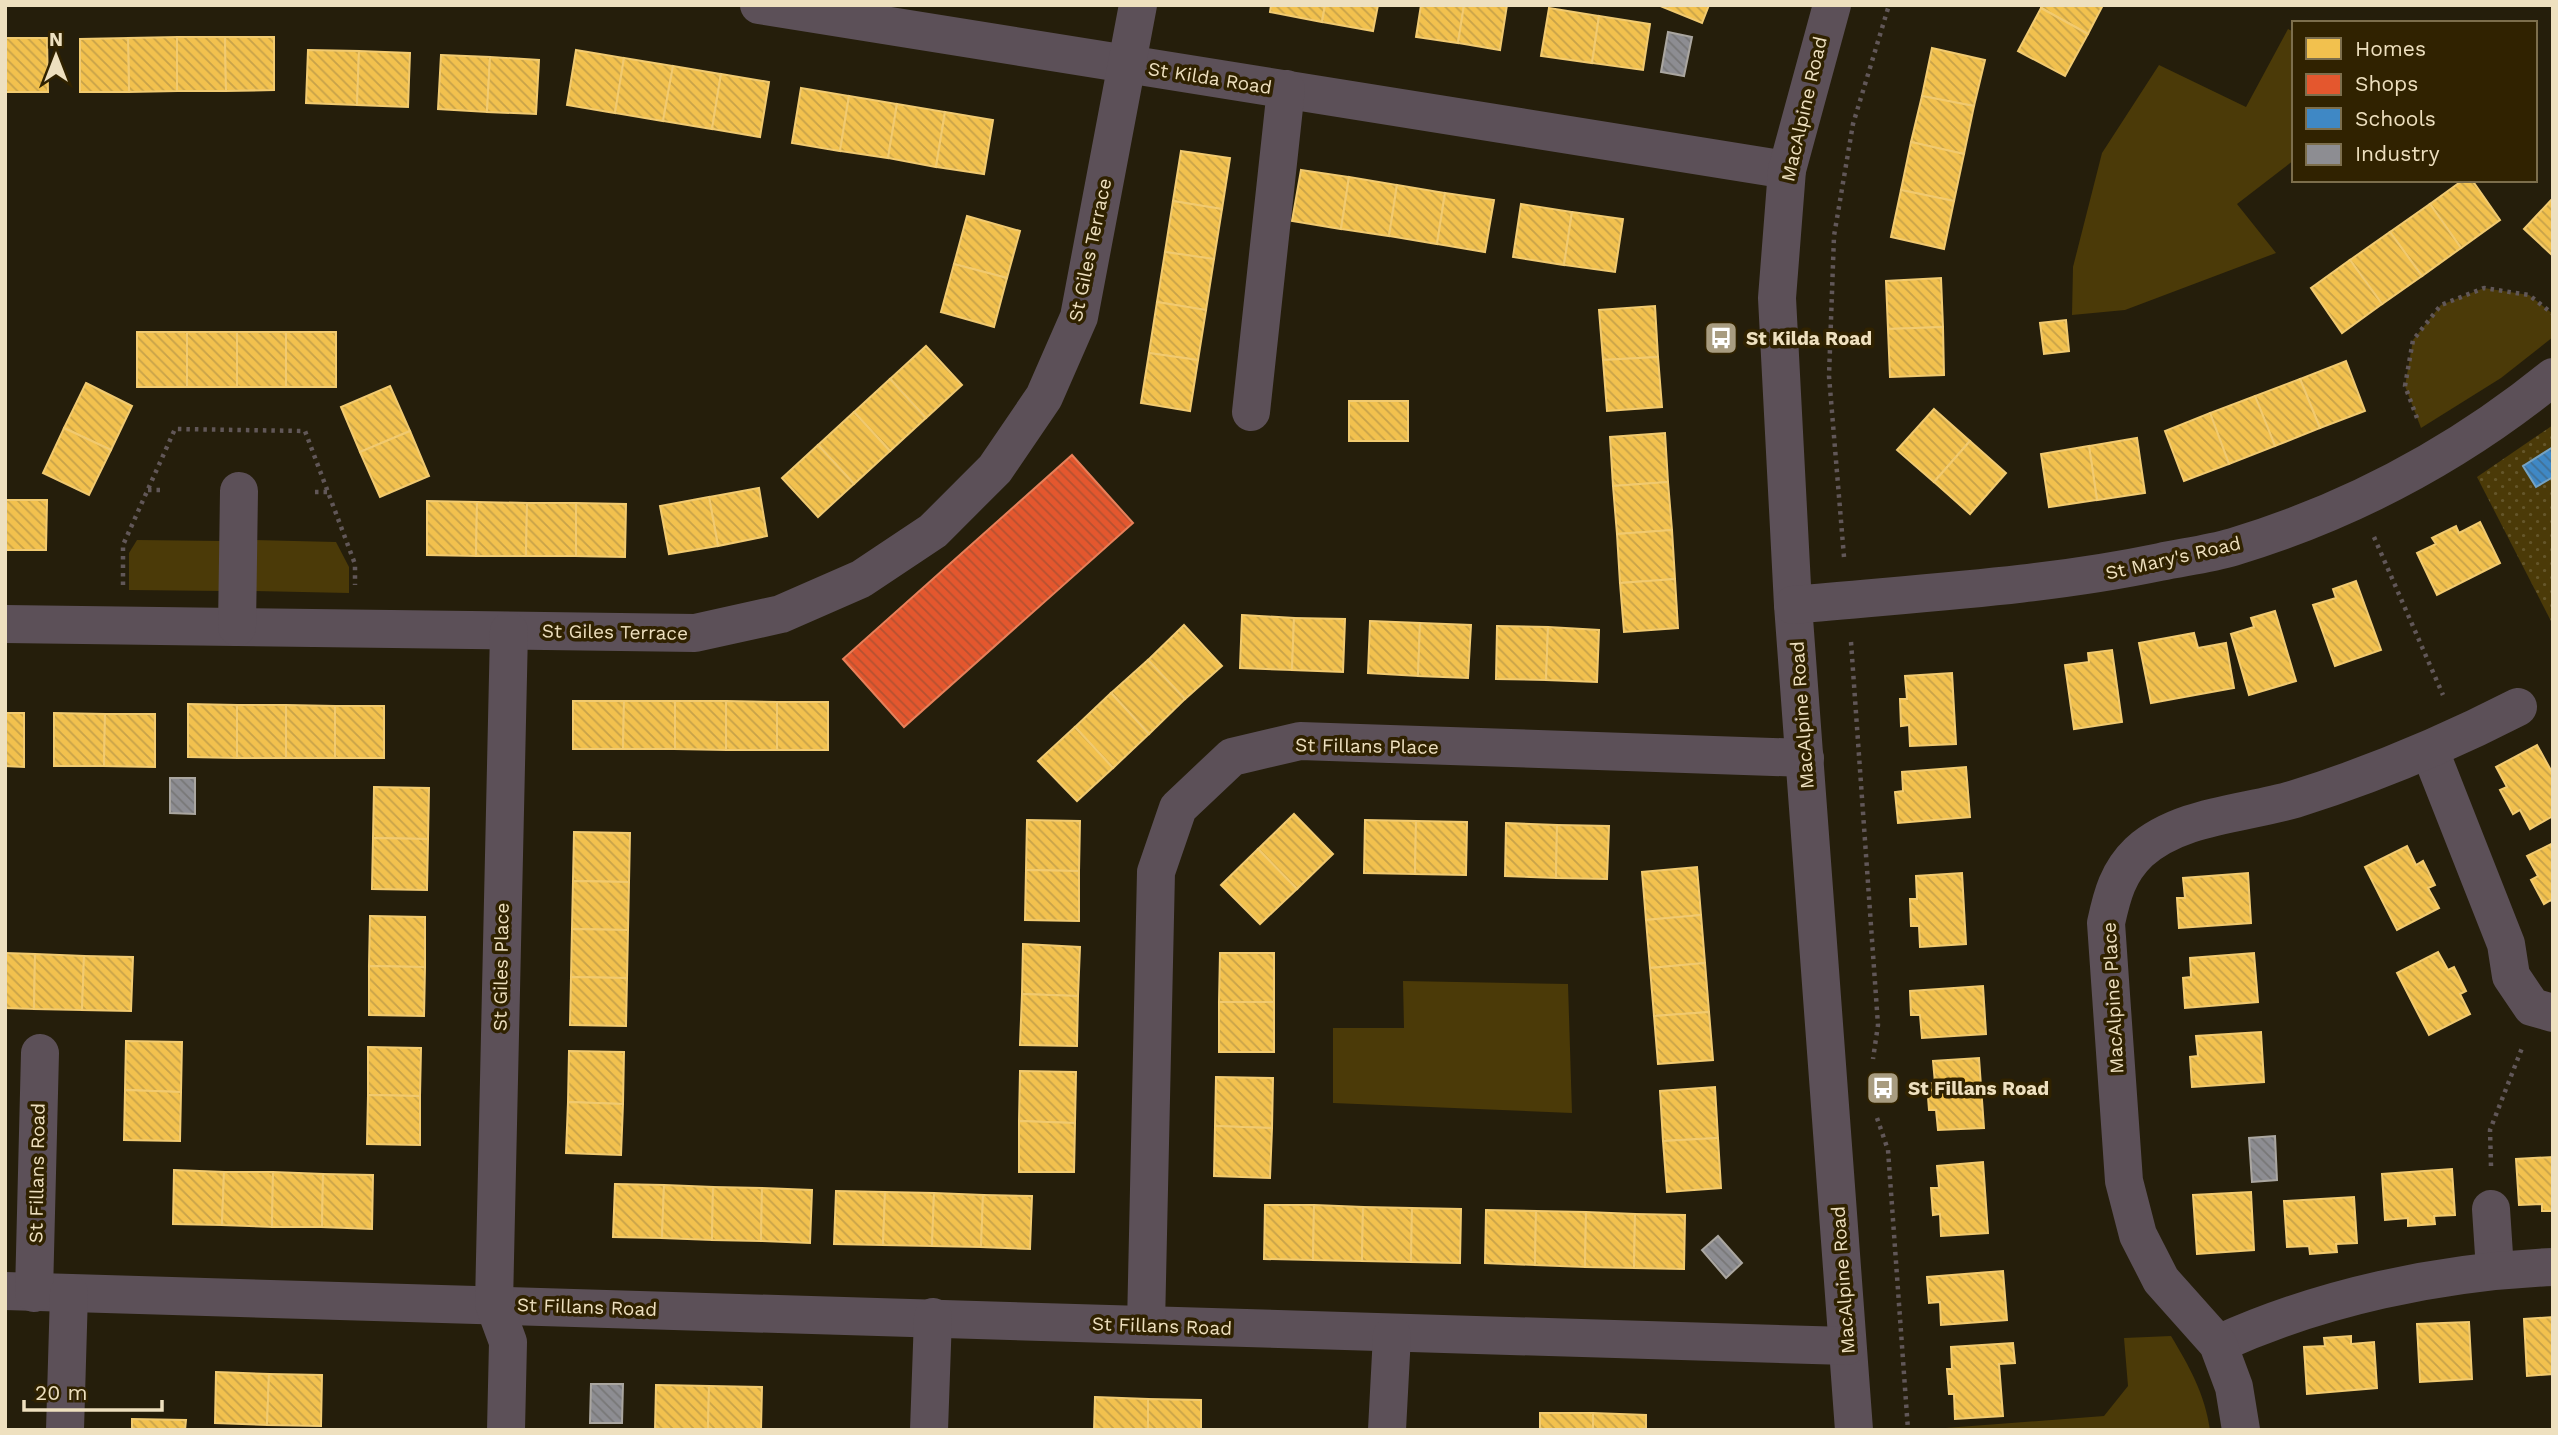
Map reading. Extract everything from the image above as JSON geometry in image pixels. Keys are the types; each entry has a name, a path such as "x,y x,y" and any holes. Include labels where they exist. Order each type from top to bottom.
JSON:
{"street":[{"name":"St Kilda Road","path":"759,5 1787,170"},
{"name":"St Giles Terrace","path":"5,624 695,633 780,614 861,579 933,531 995,469 1037,407 1079,317 1138,5"},
{"name":"MacAlpine Road","path":"1832,5 1787,170 1777,298 1793,605 1854,1430"},
{"path":"1251,412 1286,89"},
{"name":"St Mary's Road","path":"1793,605 2084,578 2232,547 2358,500 2436,459 2516,407 2553,377"},
{"path":"237,627 239,491"},
{"name":"St Giles Place","path":"494,1304 509,631"},
{"name":"MacAlpine Place","path":"2241,1430 2234,1387 2218,1344 2161,1280 2138,1235 2124,1181 2106,923 2114,885 2140,852 2178,828 2295,799 2445,743 2518,707"},
{"name":"St Fillans Place","path":"1146,1325 1156,872 1178,808 1232,757 1300,741 1805,758"},
{"path":"2445,743 2506,944 2511,976 2542,1010"},
{"name":"St Fillans Road","path":"40,1053 36,1292 65,1430"},
{"path":"2491,1209 2495,1270"},
{"path":"2218,1344 2267,1322 2371,1293 2495,1270 2553,1267"},
{"name":"St Fillans Road","path":"36,1292 933,1317 1391,1335 1847,1346"},
{"name":"St Fillans Road","path":"494,1304 508,1342 506,1430"},
{"path":"929,1430 933,1317"},
{"path":"1387,1430 1391,1335"}],"path":[{"path":"1872,1065 1878,1025 1829,376 1833,236 1853,124 1889,5"},
{"path":"2436,459 2406,386 2413,340 2441,305 2484,288 2529,295 2553,314"},
{"path":"148,490 162,491"},
{"path":"315,492 328,492"},
{"path":"2358,500 2445,743"},
{"path":"2491,1209 2490,1130 2524,1044 2542,1010"},
{"path":"1876,1115 1888,1150 1908,1430"}],"shaded area":[{"path":"2288,29 2292,31 2292,162 2237,204 2276,253 2125,310 2072,315 2073,267 2102,153 2159,65 2246,107"},
{"path":"2484,288 2529,295 2553,314 2553,337 2501,378 2421,428 2405,386 2413,340 2441,305"},
{"path":"2553,425 2553,625 2477,477"},
{"path":"137,540 224,541 224,591 129,590 129,553"},
{"path":"251,540 336,542 349,567 349,593 251,591"},
{"path":"1403,981 1568,984 1572,1113 1333,1103 1333,1028 1404,1028"},
{"path":"2171,1336 2200,1392 2210,1430 1919,1430 2104,1416 2128,1386 2124,1338"}],"building: Homes":[{"path":"1271,5 1325,5 1322,22 1270,12"},
{"path":"1325,5 1378,5 1373,31 1322,22"},
{"path":"1421,5 1464,5 1458,43 1416,37"},
{"path":"1464,5 1507,5 1500,50 1458,43"},
{"path":"1658,5 1709,5 1702,23"},
{"path":"2042,5 2103,5 2088,34 2041,8"},
{"path":"1549,8 1599,16 1592,63 1541,56"},
{"path":"2041,8 2088,34 2065,76 2018,51"},
{"path":"1599,16 1650,24 1643,70 1592,63"},
{"path":"177,37 177,91 129,92 128,38"},
{"path":"177,37 225,37 226,91 177,91"},
{"path":"225,37 274,37 274,90 226,91"},
{"path":"5,38 47,38 48,92 5,92"},
{"path":"128,38 129,92 80,92 80,39"},
{"path":"1932,48 1985,60 1974,106 1922,96"},
{"path":"308,50 359,51 357,105 306,103"},
{"path":"576,50 624,58 615,113 567,105"},
{"path":"359,51 410,53 408,107 357,105"},
{"path":"441,55 490,57 487,112 438,109"},
{"path":"490,57 539,60 536,114 487,112"},
{"path":"624,58 673,66 663,121 615,113"},
{"path":"673,66 721,74 712,129 663,121"},
{"path":"721,74 769,82 760,137 712,129"},
{"path":"801,88 849,96 840,151 792,143"},
{"path":"849,96 897,104 888,158 840,151"},
{"path":"1922,96 1974,106 1964,154 1911,142"},
{"path":"897,104 945,112 936,167 888,158"},
{"path":"945,112 993,120 984,174 936,167"},
{"path":"1911,142 1964,154 1954,201 1901,190"},
{"path":"1181,151 1230,158 1222,209 1173,201"},
{"path":"1301,170 1349,177 1341,229 1292,221"},
{"path":"1349,177 1397,185 1389,236 1341,229"},
{"path":"2460,182 2473,182 2500,220 2461,248 2430,204"},
{"path":"1397,185 1445,193 1437,244 1389,236"},
{"path":"1901,190 1954,201 1944,249 1891,237"},
{"path":"1445,193 1494,200 1485,252 1437,244"},
{"path":"2553,198 2553,256 2524,229"},
{"path":"1173,201 1222,209 1214,259 1165,252"},
{"path":"1521,204 1572,212 1564,265 1513,257"},
{"path":"2430,204 2461,248 2422,276 2390,232"},
{"path":"1572,212 1623,219 1615,272 1564,265"},
{"path":"967,216 1020,231 1007,278 954,264"},
{"path":"2390,232 2422,276 2382,304 2350,260"},
{"path":"1165,252 1214,259 1206,310 1157,302"},
{"path":"2350,260 2382,304 2342,333 2311,288"},
{"path":"954,264 1007,278 994,327 941,312"},
{"path":"1941,278 1943,327 1888,329 1886,281"},
{"path":"1157,302 1206,310 1198,360 1149,353"},
{"path":"1655,306 1658,357 1603,360 1599,310"},
{"path":"2066,320 2069,351 2044,354 2040,323"},
{"path":"1943,327 1944,375 1890,377 1888,329"},
{"path":"137,332 187,332 187,387 137,387"},
{"path":"187,332 237,332 237,387 187,387"},
{"path":"237,332 286,332 286,387 237,387"},
{"path":"286,332 336,332 336,387 286,387"},
{"path":"926,346 962,385 926,418 890,379"},
{"path":"1149,353 1198,360 1190,411 1141,403"},
{"path":"1658,357 1662,407 1607,411 1603,360"},
{"path":"2346,361 2365,411 2320,428 2300,379"},
{"path":"890,379 926,418 890,451 854,412"},
{"path":"2300,379 2320,428 2275,446 2255,396"},
{"path":"86,383 132,406 111,450 64,428"},
{"path":"390,386 410,431 360,452 341,407"},
{"path":"2255,396 2275,446 2229,464 2210,413"},
{"path":"1349,401 1408,401 1408,441 1349,441"},
{"path":"1934,409 1970,441 1934,482 1897,450"},
{"path":"854,412 890,451 854,484 818,445"},
{"path":"2210,413 2229,464 2184,481 2165,431"},
{"path":"64,428 111,450 89,495 43,473"},
{"path":"410,431 429,476 380,497 360,452"},
{"path":"1665,433 1668,482 1613,486 1610,437"},
{"path":"2137,438 2145,493 2097,500 2089,446"},
{"path":"1970,441 2006,473 1970,514 1934,482"},
{"path":"818,445 854,484 818,517 782,478"},
{"path":"2089,446 2097,500 2049,507 2041,454"},
{"path":"1668,482 1672,530 1617,534 1613,486"},
{"path":"759,488 767,536 718,546 709,497"},
{"path":"709,497 718,546 669,554 660,506"},
{"path":"5,500 47,500 46,550 5,550"},
{"path":"427,501 477,502 476,556 427,555"},
{"path":"477,502 527,503 526,556 476,556"},
{"path":"527,503 576,503 576,556 526,556"},
{"path":"576,503 626,504 625,557 576,556"},
{"path":"2480,522 2500,563 2437,595 2417,553 2436,544 2432,538 2456,526 2459,533"},
{"path":"1672,530 1675,579 1620,583 1617,534"},
{"path":"1675,579 1678,628 1624,632 1620,583"},
{"path":"2356,581 2381,650 2335,666 2313,605 2336,598 2333,589"},
{"path":"2275,611 2296,681 2249,695 2231,634 2254,627 2251,618"},
{"path":"1242,615 1294,618 1292,670 1240,668"},
{"path":"1294,618 1345,619 1343,672 1292,670"},
{"path":"1370,621 1420,623 1418,676 1368,673"},
{"path":"1420,623 1471,625 1468,678 1418,676"},
{"path":"1184,625 1222,666 1185,699 1148,660"},
{"path":"1497,626 1548,627 1546,680 1496,679"},
{"path":"1548,627 1599,630 1597,682 1546,680"},
{"path":"2194,633 2198,648 2226,643 2234,688 2151,703 2139,643"},
{"path":"2112,650 2122,722 2074,729 2065,665 2089,662 2088,653"},
{"path":"1148,660 1185,699 1149,734 1111,693"},
{"path":"1952,673 1956,744 1910,746 1909,725 1901,726 1900,699 1907,699 1905,676"},
{"path":"1111,693 1149,734 1113,768 1075,727"},
{"path":"573,701 624,701 623,749 573,749"},
{"path":"624,701 675,701 675,749 623,749"},
{"path":"675,701 726,701 726,750 675,749"},
{"path":"726,701 777,702 777,750 726,750"},
{"path":"777,702 828,702 828,750 777,750"},
{"path":"188,704 237,705 237,758 188,757"},
{"path":"237,705 286,705 286,758 237,758"},
{"path":"286,705 335,706 335,758 286,758"},
{"path":"335,706 384,706 384,758 335,758"},
{"path":"5,713 24,713 24,767 5,766"},
{"path":"54,713 105,714 104,766 54,766"},
{"path":"105,714 155,714 155,767 104,766"},
{"path":"1075,727 1113,768 1077,801 1038,761"},
{"path":"2537,745 2553,774 2553,816 2530,829 2520,810 2513,814 2500,790 2507,787 2496,767"},
{"path":"1966,767 1970,817 1898,823 1895,792 1903,791 1902,772"},
{"path":"374,787 429,788 428,839 373,838"},
{"path":"1294,814 1333,854 1297,889 1258,849"},
{"path":"1027,820 1080,821 1079,871 1026,870"},
{"path":"1365,820 1416,821 1415,874 1364,873"},
{"path":"1416,821 1467,822 1466,875 1415,874"},
{"path":"1506,823 1557,825 1556,878 1505,876"},
{"path":"1557,825 1609,826 1607,879 1556,878"},
{"path":"574,832 630,833 629,882 573,881"},
{"path":"373,838 428,839 427,890 372,889"},
{"path":"2553,843 2553,904 2551,900 2544,904 2531,880 2538,876 2527,856"},
{"path":"2407,846 2416,865 2423,861 2435,885 2428,888 2439,908 2397,930 2365,867"},
{"path":"1258,849 1297,889 1260,924 1221,885"},
{"path":"1697,867 1701,915 1646,920 1642,872"},
{"path":"1026,870 1079,871 1079,921 1025,920"},
{"path":"1962,873 1966,944 1920,947 1919,926 1911,926 1910,899 1917,899 1916,876"},
{"path":"2248,873 2251,923 2179,928 2177,898 2185,898 2183,878"},
{"path":"573,881 629,882 628,930 572,929"},
{"path":"1701,915 1705,963 1650,968 1646,920"},
{"path":"370,916 425,917 425,967 369,966"},
{"path":"572,929 628,930 627,978 571,977"},
{"path":"1023,944 1080,947 1078,996 1022,994"},
{"path":"2438,952 2448,970 2454,967 2466,991 2460,994 2470,1014 2429,1035 2397,973"},
{"path":"5,953 35,954 34,1009 5,1008"},
{"path":"1220,953 1274,953 1274,1002 1219,1002"},
{"path":"2254,953 2258,1002 2185,1008 2183,978 2191,977 2190,958"},
{"path":"35,954 84,956 82,1010 34,1009"},
{"path":"84,956 133,957 131,1011 82,1010"},
{"path":"1705,963 1709,1012 1654,1016 1650,968"},
{"path":"369,966 425,967 424,1016 369,1015"},
{"path":"571,977 627,978 626,1026 570,1025"},
{"path":"1983,986 1986,1034 1922,1038 1920,1015 1911,1015 1910,991"},
{"path":"1022,994 1078,996 1077,1046 1020,1045"},
{"path":"1219,1002 1274,1002 1274,1052 1219,1052"},
{"path":"1709,1012 1713,1060 1658,1064 1654,1016"},
{"path":"2261,1032 2264,1082 2192,1087 2190,1057 2198,1056 2196,1036"},
{"path":"126,1041 182,1042 181,1092 125,1090"},
{"path":"368,1047 421,1048 420,1096 368,1095"},
{"path":"569,1051 624,1052 623,1104 568,1102"},
{"path":"1979,1058 1984,1128 1938,1130 1936,1110 1929,1110 1927,1084 1935,1083 1933,1061"},
{"path":"1020,1071 1076,1072 1075,1123 1019,1121"},
{"path":"1216,1077 1273,1078 1272,1128 1215,1126"},
{"path":"1715,1087 1718,1138 1663,1141 1660,1091"},
{"path":"125,1090 181,1092 180,1141 124,1140"},
{"path":"368,1095 420,1096 420,1145 367,1144"},
{"path":"568,1102 623,1104 621,1155 566,1153"},
{"path":"1019,1121 1075,1123 1074,1172 1019,1172"},
{"path":"1215,1126 1272,1128 1270,1178 1214,1176"},
{"path":"1718,1138 1721,1188 1667,1192 1663,1141"},
{"path":"2553,1157 2553,1211 2542,1211 2542,1204 2519,1205 2516,1159"},
{"path":"1983,1162 1988,1233 1941,1236 1940,1214 1933,1215 1931,1188 1939,1188 1937,1166"},
{"path":"2452,1169 2455,1215 2434,1216 2435,1224 2408,1226 2408,1218 2385,1220 2382,1174"},
{"path":"174,1170 224,1172 222,1225 173,1224"},
{"path":"224,1172 273,1172 272,1227 222,1225"},
{"path":"273,1172 323,1174 322,1227 272,1227"},
{"path":"323,1174 373,1175 372,1229 322,1227"},
{"path":"615,1184 664,1185 662,1238 613,1237"},
{"path":"664,1185 713,1187 712,1240 662,1238"},
{"path":"713,1187 762,1188 761,1241 712,1240"},
{"path":"762,1188 812,1190 810,1243 761,1241"},
{"path":"836,1191 885,1192 883,1245 834,1244"},
{"path":"885,1192 934,1193 932,1246 883,1245"},
{"path":"2251,1192 2254,1250 2197,1254 2193,1195"},
{"path":"934,1193 983,1195 981,1247 932,1246"},
{"path":"983,1195 1032,1196 1030,1249 981,1247"},
{"path":"2354,1197 2357,1243 2336,1244 2337,1252 2310,1254 2309,1246 2287,1247 2284,1201"},
{"path":"1265,1205 1314,1205 1313,1260 1264,1259"},
{"path":"1314,1205 1363,1207 1362,1261 1313,1260"},
{"path":"1363,1207 1412,1208 1411,1262 1362,1261"},
{"path":"1412,1208 1461,1209 1460,1263 1411,1262"},
{"path":"1486,1210 1536,1211 1535,1265 1485,1263"},
{"path":"1536,1211 1586,1212 1585,1267 1535,1265"},
{"path":"1586,1212 1635,1214 1634,1268 1585,1267"},
{"path":"1635,1214 1685,1215 1684,1269 1634,1268"},
{"path":"2003,1271 2007,1320 1941,1325 1940,1302 1929,1303 1927,1277"},
{"path":"2553,1317 2553,1374 2527,1376 2524,1319"},
{"path":"2469,1322 2472,1379 2420,1382 2417,1324"},
{"path":"2351,1336 2351,1344 2374,1342 2377,1388 2307,1394 2304,1347 2325,1346 2324,1338"},
{"path":"2013,1343 2015,1363 1999,1364 2003,1416 1955,1419 1954,1394 1949,1394 1947,1369 1952,1369 1951,1347"},
{"path":"216,1372 269,1374 267,1425 215,1423"},
{"path":"269,1374 322,1375 321,1426 267,1425"},
{"path":"656,1385 709,1386 708,1430 655,1430"},
{"path":"709,1386 762,1387 761,1430 708,1430"},
{"path":"1095,1397 1148,1399 1148,1430 1094,1430"},
{"path":"1148,1399 1201,1400 1201,1430 1148,1430"},
{"path":"1540,1413 1593,1413 1593,1430 1540,1430"},
{"path":"1593,1413 1646,1415 1646,1430 1593,1430"},
{"path":"132,1419 186,1420 185,1430 132,1430"}],"building: Shops":[{"path":"1072,455 1133,523 904,727 843,659"}],"building: Schools":[{"path":"2553,447 2553,477 2536,487 2523,466"}],"building: Industry":[{"path":"1668,32 1692,37 1684,76 1661,72"},
{"path":"170,778 195,778 195,814 170,813"},
{"path":"2275,1136 2277,1180 2252,1182 2249,1138"},
{"path":"1718,1236 1742,1263 1726,1278 1702,1250"},
{"path":"591,1384 623,1384 622,1423 590,1423"}],"place":[{"name":"St Kilda Road","path":"1721,338"},
{"name":"St Fillans Road","path":"1883,1088"}]}
